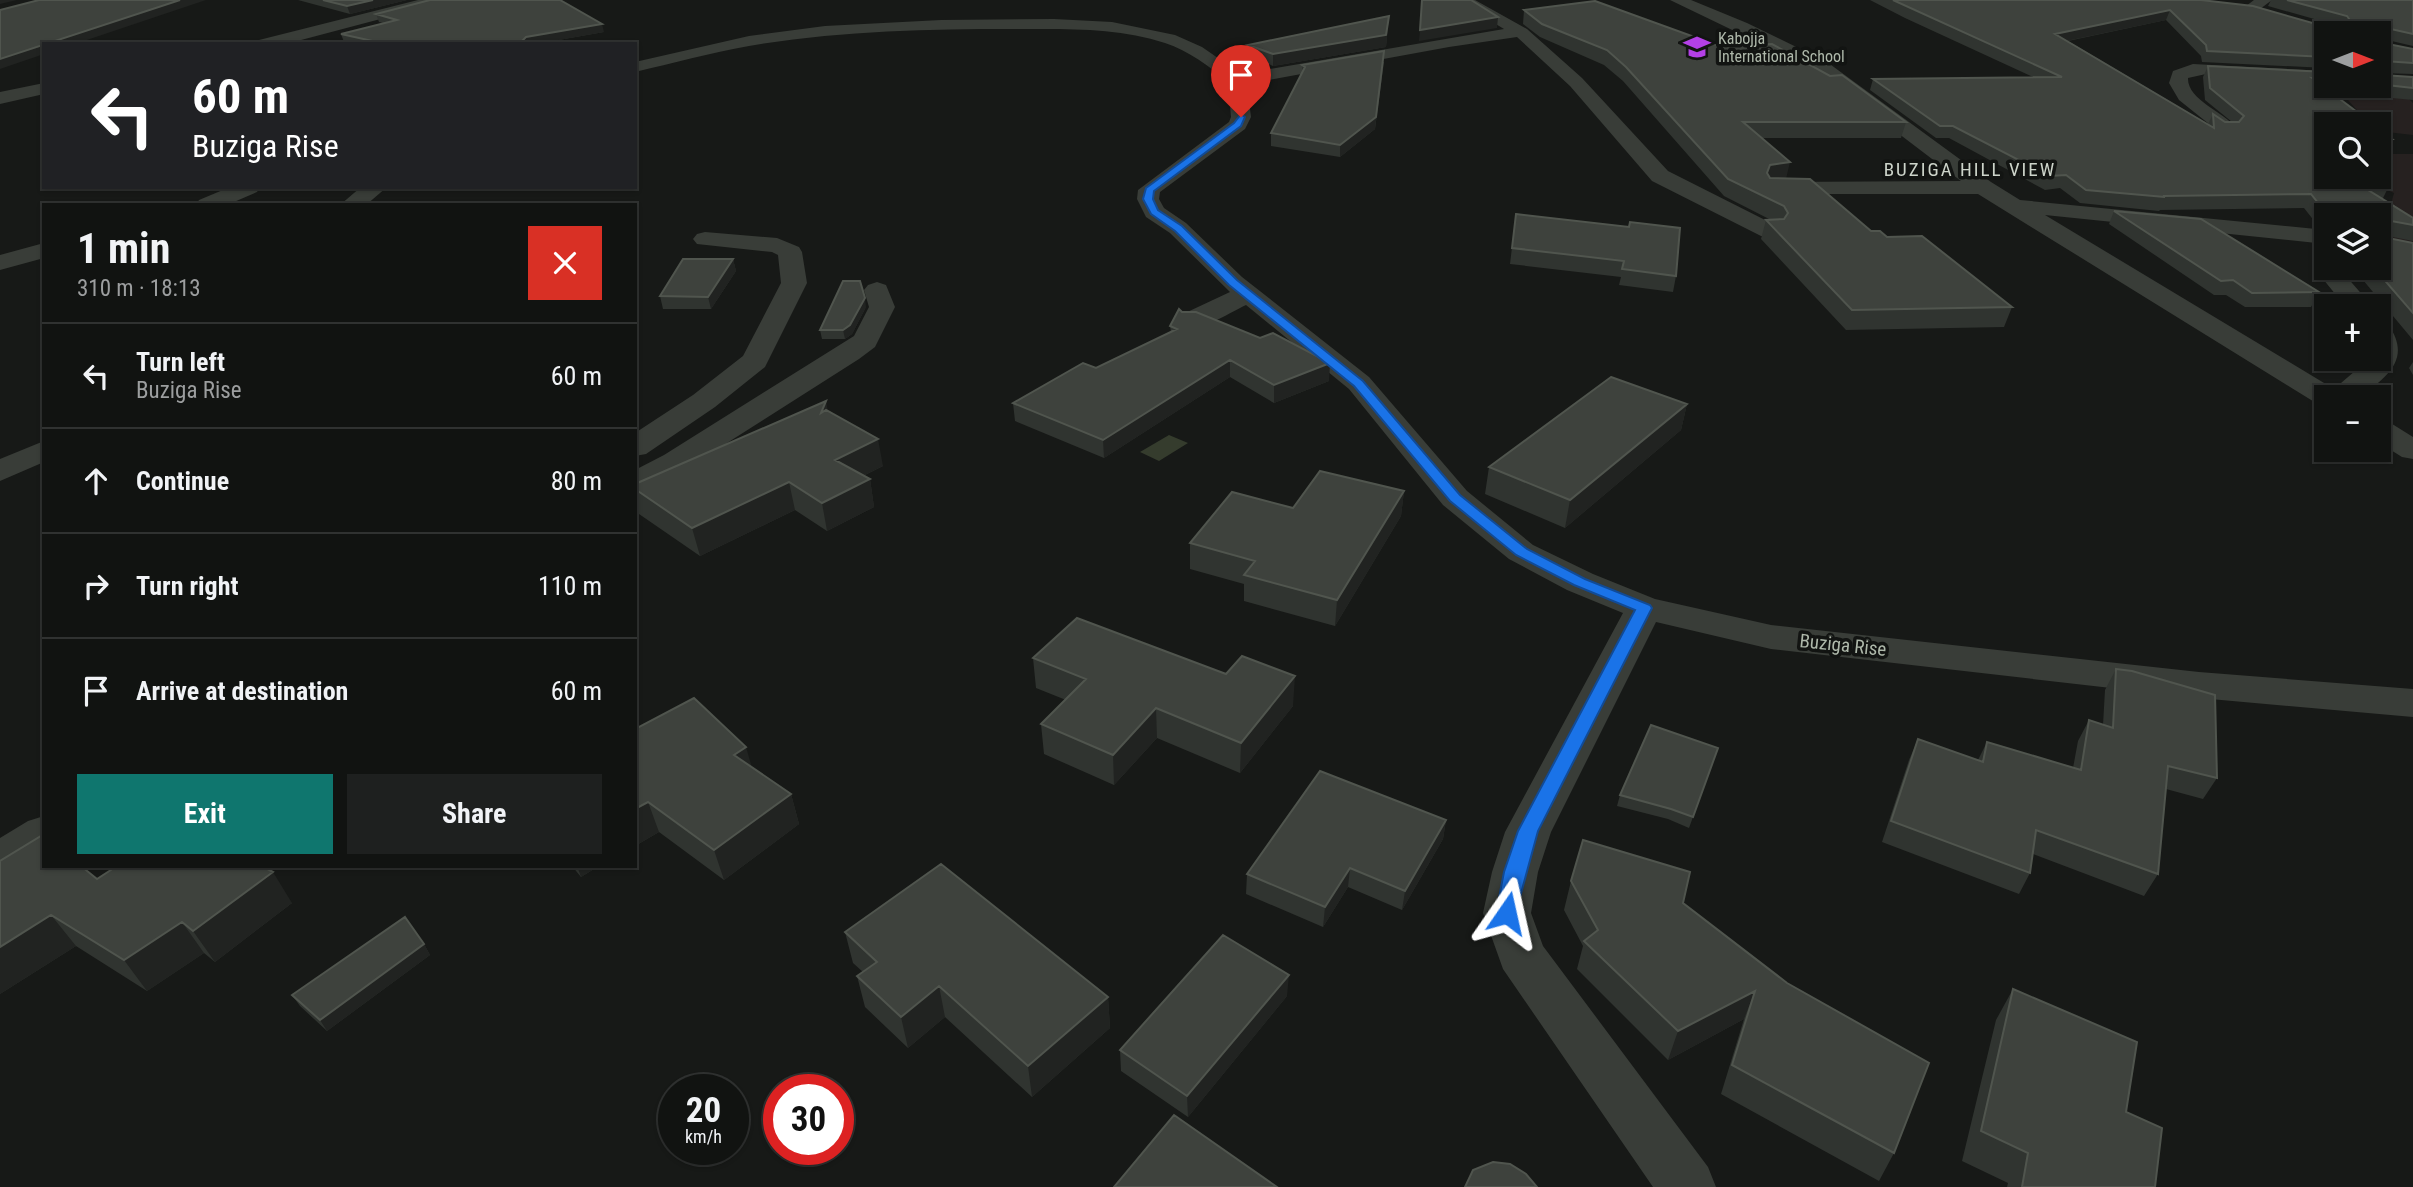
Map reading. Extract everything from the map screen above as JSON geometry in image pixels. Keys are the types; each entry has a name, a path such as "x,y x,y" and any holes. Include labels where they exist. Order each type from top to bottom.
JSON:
{"street":[{"path":"273,42 436,0"},
{"path":"1464,0 1521,32 1576,82 1660,176 1769,231"},
{"path":"1678,0 1741,26 1821,66 1983,187 2314,390"},
{"path":"2250,9 2264,0"},
{"path":"637,66 715,47 816,33 945,25 1063,24 1140,31 1172,40 1198,51 1237,80 1310,69 1466,38 1521,32"},
{"path":"2226,128 2186,96 2178,83 2179,75 2193,69 2206,69 2314,75"},
{"name":"Buziga Rise","path":"1237,80 1241,117 1238,124 1149,190 1148,199 1154,212 1178,228 1248,294 1359,383 1455,498 1521,552 1580,582 1644,608 1771,637 2199,685 2413,703"},
{"path":"0,86 38,90"},
{"path":"0,98 38,90"},
{"path":"1776,189 1983,187"},
{"path":"212,203 244,189"},
{"path":"354,203 373,189"},
{"path":"2015,205 2314,235"},
{"path":"2296,232 2314,254"},
{"path":"637,446 704,401 755,361 794,283 790,253 777,244 705,239"},
{"path":"0,263 42,251"},
{"path":"2336,280 2348,294"},
{"path":"637,482 822,371 865,341 882,307 877,290"},
{"path":"1192,320 1248,294"},
{"path":"2357,385 2372,371"},
{"path":"2391,437 2413,450"},
{"path":"0,471 42,451"},
{"path":"1644,608 1528,831 1514,872 1507,913 1521,955 1686,1187"},
{"path":"0,860 42,834"}],"shaded area":[{"path":"2391,90 2400,90 2413,103 2413,135 2391,132 2391,112 2358,112 2344,98 2391,98"},
{"path":"2391,154 2413,154 2413,244 2391,241 2391,223 2411,224 2391,204 2394,193 2385,189 2391,189"},
{"path":"1169,435 1188,443 1159,461 1140,452"}],"building":[{"path":"39,0 180,0 52,42 42,42 42,45 0,59 0,10"},
{"path":"323,0 373,0 347,6"},
{"path":"430,0 560,0 602,24 526,37 521,42 377,42 341,34 397,20 376,14"},
{"path":"1422,0 1471,0 1498,17 1420,30"},
{"path":"1893,0 2201,0 2253,6 2314,23 2314,56 2207,51 2206,45 2170,10 2055,34 2214,128 2213,114 2225,122 2239,122 2244,116 2210,88 2208,66 2314,71 2314,98 2339,98 2357,112 2314,112 2314,189 2367,189 2389,203 2318,203 2311,194 2163,196 2165,197 2086,190 2066,175 2050,176 1953,126 1940,126 1873,79 2062,77"},
{"path":"2287,0 2413,0 2413,34 2391,29 2391,21 2351,21 2347,16"},
{"path":"1595,1 1722,47 1772,44 1830,76 1842,75 1906,122 1743,122 1790,162 1770,165 1767,173 1770,178 1810,179 1871,231 1880,231 1887,237 1922,236 2012,307 1852,310 1766,220 1784,219 1788,213 1784,206 1728,179 1626,67 1607,50 1542,24 1524,10"},
{"path":"1389,16 1386,35 1273,54 1248,45"},
{"path":"2391,45 2413,49 2413,63 2391,61"},
{"path":"1384,51 1376,117 1340,145 1271,133 1305,67 1302,65"},
{"path":"2391,76 2413,77 2413,88 2391,85"},
{"path":"2391,204 2413,218 2413,225 2391,221"},
{"path":"2114,211 2201,219 2319,292 2252,293 2233,280 2221,281"},
{"path":"1516,214 1629,227 1630,222 1680,228 1676,276 1622,269 1624,261 1512,248"},
{"path":"2391,239 2413,243 2413,313 2384,280 2391,280"},
{"path":"683,259 733,259 708,297 660,296"},
{"path":"843,281 860,281 865,298 850,325 843,330 820,330"},
{"path":"1179,309 1182,312 1196,312 1260,338 1273,333 1330,363 1274,385 1230,360 1103,440 1013,403 1083,363 1096,368 1177,329 1170,326"},
{"path":"1611,377 1687,404 1570,500 1489,467"},
{"path":"826,401 821,413 826,410 878,439 835,460 870,479 822,503 789,482 692,528 637,490 637,483"},
{"path":"1320,471 1404,491 1337,600 1244,575 1255,561 1190,543 1232,492 1293,508"},
{"path":"1077,618 1226,674 1242,656 1295,676 1241,743 1156,708 1113,755 1041,724 1086,679 1033,658"},
{"path":"2116,669 2132,671 2215,695 2217,778 2168,766 2158,874 2036,830 2030,873 1891,821 1918,739 1983,762 1987,742 2081,770 2089,720 2113,728"},
{"path":"694,698 746,747 734,755 791,794 714,850 648,802 637,808 637,728"},
{"path":"1651,725 1718,748 1693,817 1620,795"},
{"path":"1320,771 1446,820 1405,891 1350,868 1325,907 1247,874"},
{"path":"41,836 42,868 83,868 97,879 114,868 266,868 273,872 193,931 182,922 124,960 51,915 0,947 0,861"},
{"path":"1583,840 1690,872 1683,903 1787,983 1929,1063 1894,1153 1732,1065 1755,991 1678,1031 1584,941 1598,930 1571,881"},
{"path":"941,864 1108,997 1028,1066 939,986 901,1017 857,976 877,962 845,932"},
{"path":"405,917 424,944 320,1020 292,995"},
{"path":"1223,935 1289,975 1187,1096 1120,1050"},
{"path":"2013,989 2137,1042 2126,1112 2162,1128 2155,1187 2022,1187 2028,1153 1981,1131"},
{"path":"1174,1115 1277,1187 1114,1187"},
{"path":"1493,1162 1510,1164 1526,1174 1537,1187 1465,1187 1473,1170"}],"place":[{"name":"Kabojja International School","path":"1697,47"}],"district":[{"name":"BUZIGA HILL VIEW","path":"1970,169"}],"route":[{"path":"1241,117 1238,124 1149,190 1148,199 1154,212 1178,228 1233,282 1359,383 1455,498 1521,552 1580,582 1644,608 1528,831 1514,872 1507,913"}]}
